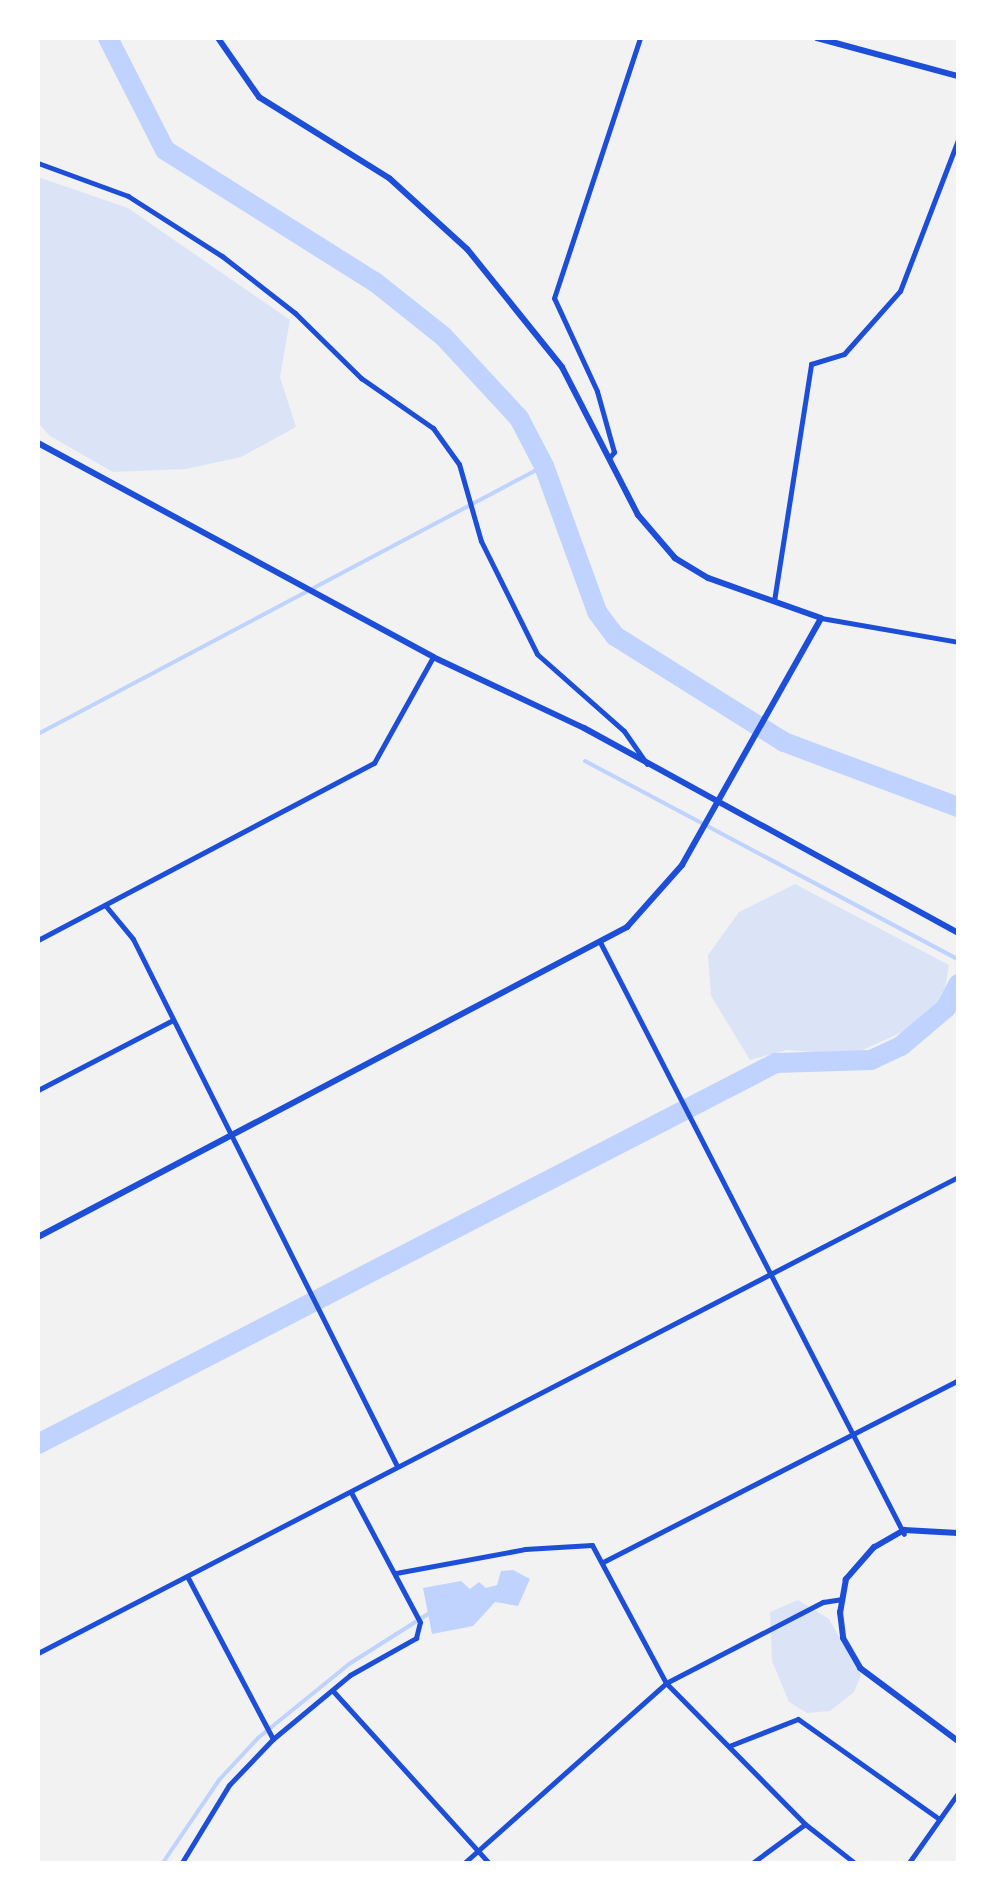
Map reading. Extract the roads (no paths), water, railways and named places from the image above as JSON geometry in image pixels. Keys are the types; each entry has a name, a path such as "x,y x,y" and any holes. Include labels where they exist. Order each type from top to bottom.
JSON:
{"street":[{"path":"218,38 259,96 389,178 467,249 562,367 638,515 675,558 773,604 821,618 958,642"},
{"path":"609,458 614,452 597,391 554,298 640,38"},
{"path":"817,38 958,76"},
{"path":"773,604 810,364 844,354 900,290 958,140"},
{"path":"38,163 128,196 222,256 295,313 370,385 432,428 459,464 481,541 537,654 624,731 648,766"},
{"path":"38,444 958,933"},
{"path":"38,1237 601,944 656,898 716,806 821,618"},
{"path":"38,940 374,762 433,657"},
{"path":"106,905 133,939 228,1138 397,1466"},
{"path":"601,944 904,1534"},
{"path":"38,1090 173,1020"},
{"path":"38,1653 958,1177"},
{"path":"603,1562 958,1380"},
{"path":"181,1864 229,1785 273,1740 333,1691 416,1638 420,1622 350,1490"},
{"path":"958,1533 904,1534 863,1555 841,1599 843,1638 860,1668 958,1741"},
{"path":"396,1573 583,1542 603,1562 666,1683 805,1824 856,1864"},
{"path":"187,1576 273,1740"},
{"path":"462,1864 666,1683 823,1602 841,1599"},
{"path":"333,1691 490,1864"},
{"path":"730,1746 798,1719 939,1820"},
{"path":"908,1864 958,1793"},
{"path":"751,1864 805,1824"}],"water":[{"path":"513,1570 530,1579 518,1606 495,1602 473,1626 432,1634 423,1588 461,1581 470,1589 479,1582 486,1588 497,1585 501,1571"}],"waterway":[{"path":"108,38 165,150 375,282 443,336 519,418 544,466 597,612 615,636 784,742 958,807"},
{"path":"38,734 544,466"},
{"path":"585,761 958,959"},
{"path":"38,1444 776,1063 871,1060 901,1046 946,1008 958,984"},
{"path":"162,1864 219,1780 258,1738 349,1664 428,1614"}]}
